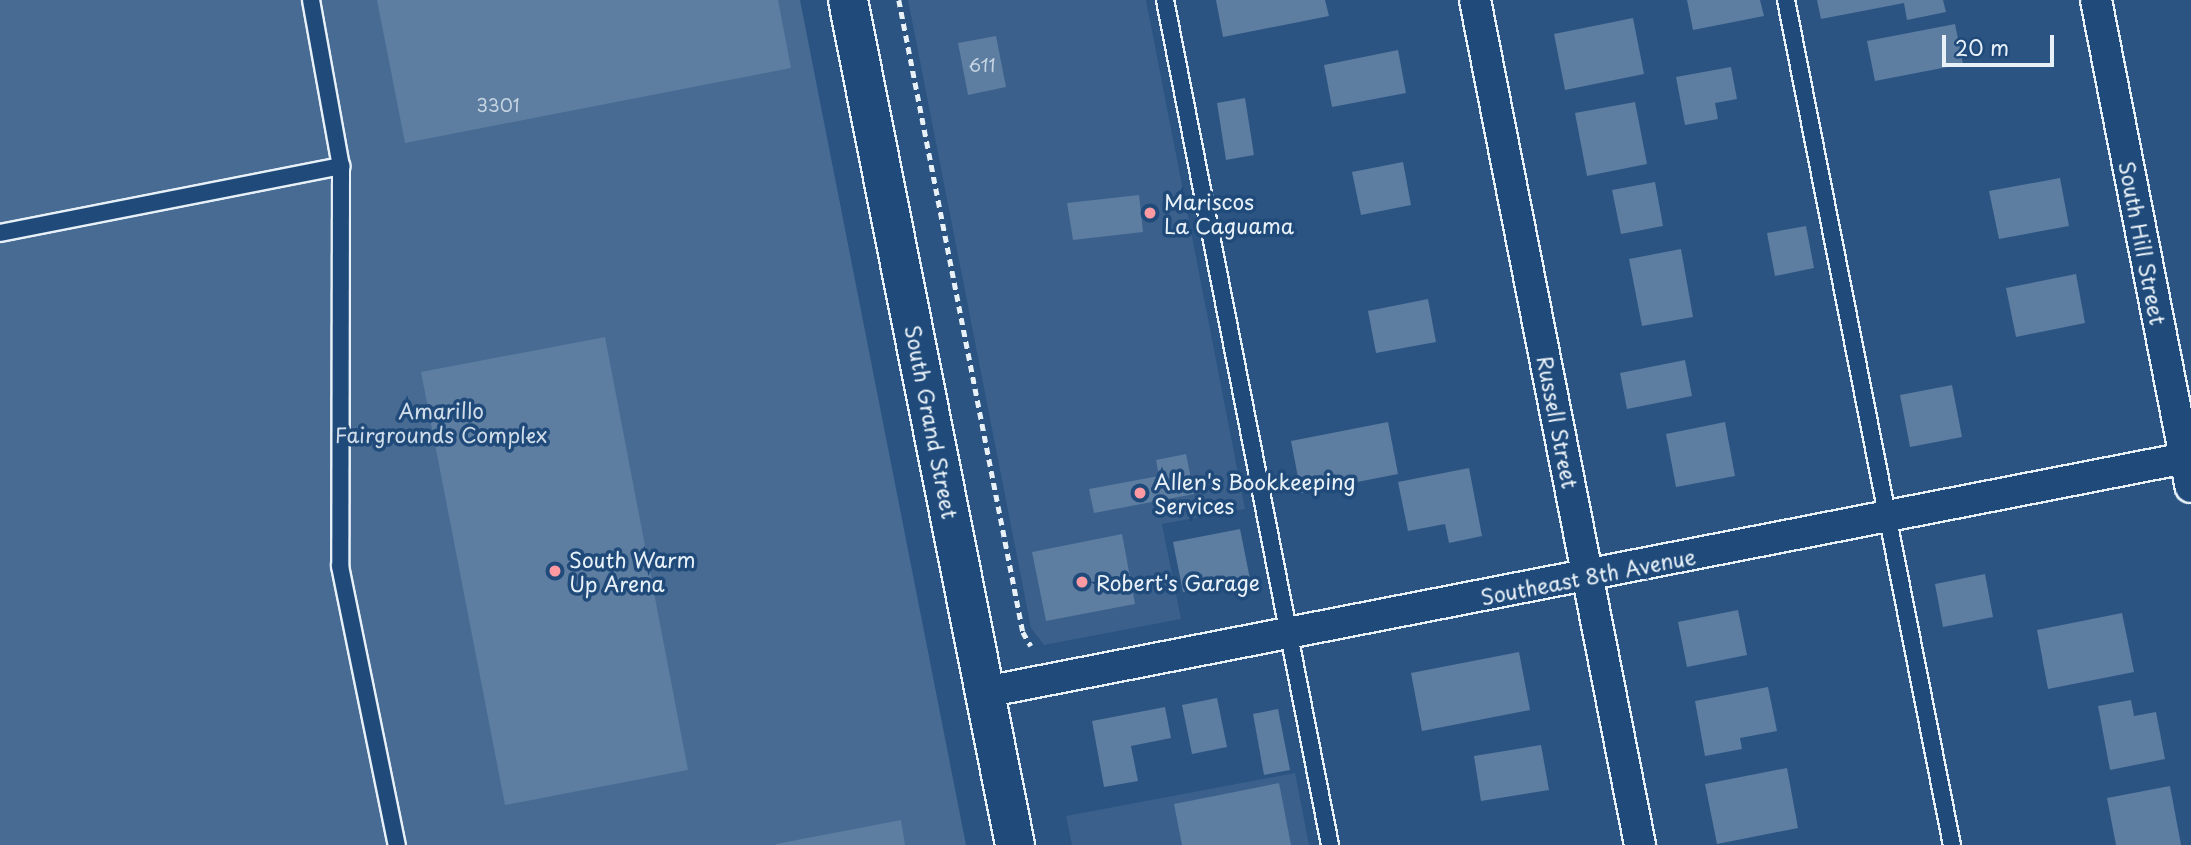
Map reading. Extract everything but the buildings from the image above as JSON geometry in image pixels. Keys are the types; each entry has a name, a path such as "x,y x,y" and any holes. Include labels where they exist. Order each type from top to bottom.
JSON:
{"main road":[{"name":"South Grand Street","path":"848,0 1015,845"}],"street":[{"name":"Russell Street","path":"1475,0 1640,845"},
{"name":"South Hill Street","path":"2096,0 2188,457 2191,487"},
{"name":"Southeast 8th Avenue","path":"985,692 2188,457"}],"lane":[{"path":"311,0 341,166 340,566 397,845"},
{"path":"1165,0 1292,634 1330,845"},
{"path":"1786,0 1952,845"},
{"path":"0,233 341,166"}],"path":[{"path":"899,0 1023,632 1031,646"}],"shaded area":[{"path":"908,0 1146,0 1245,509 1162,524 1181,619 1044,645 1031,628"},
{"path":"1295,773 1309,845 1072,845 1066,816"}],"green space":[{"name":"Amarillo Fairgrounds Complex","path":"0,0 800,0 966,845 0,845"}],"place":[{"name":"Mariscos La Caguama","path":"1150,213"},
{"name":"Allen's Bookkeeping Services","path":"1140,493"},
{"name":"South Warm Up Arena","path":"555,571"},
{"name":"Robert's Garage","path":"1082,582"}]}
